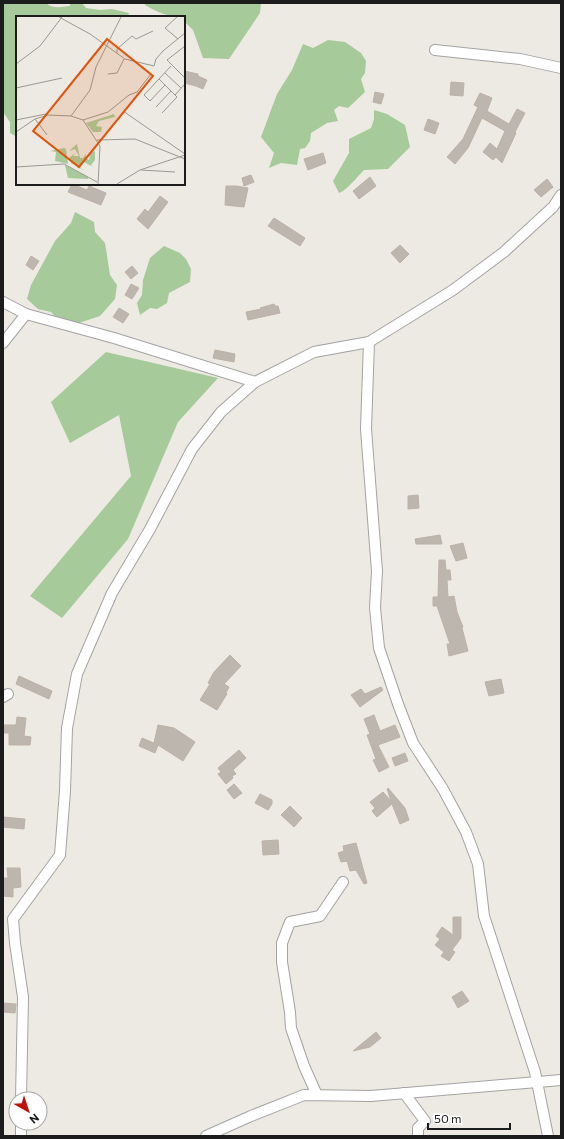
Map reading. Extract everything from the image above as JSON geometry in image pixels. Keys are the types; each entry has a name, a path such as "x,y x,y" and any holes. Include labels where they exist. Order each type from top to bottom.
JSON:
{"street":[{"path":"435,50 520,59 561,68"},
{"path":"21,1091 23,997 13,920 60,855 65,791 67,728 77,674 112,593 150,529 192,449 221,412 255,382 314,352 369,342 453,290 504,252 557,205 561,195"},
{"path":"3,302 26,314 114,338 255,382"},
{"path":"3,343 26,314"},
{"path":"369,342 366,429 377,570 375,608 380,648 398,704 413,743 443,788 466,832 478,864 484,916 535,1072 536,1083 548,1136"},
{"path":"317,1095 304,1066 292,1028 282,962 282,943 290,922 320,916 342,882"},
{"path":"206,1136 304,1095 371,1096 561,1080"},
{"path":"404,1093 425,1121 418,1128 418,1136"}],"green space":[{"path":"3,3 46,3 57,7 70,6 70,3 82,3 86,8 100,10 112,9 129,13 128,16 16,16 16,136 10,133 10,122 3,112"},
{"path":"145,3 261,3 260,13 229,59 203,58 193,30 185,22 185,16 164,14 145,5"},
{"path":"328,40 345,42 361,53 366,61 365,73 361,79 365,92 348,108 339,106 334,110 338,121 327,123 311,133 310,141 305,148 300,149 297,165 281,163 269,168 274,153 261,137 277,94 292,70 303,44 313,48"},
{"path":"374,110 387,114 405,125 410,147 388,169 364,170 342,192 339,193 333,181 349,153 349,139 371,128 374,119"},
{"path":"75,212 94,222 95,232 105,243 110,275 117,285 115,299 100,316 79,323 61,323 51,312 38,309 27,299 31,285 55,241 71,223"},
{"path":"164,246 180,253 186,259 191,269 190,282 169,293 167,303 157,309 150,308 140,315 137,303 142,295 143,280 150,258"},
{"path":"106,352 218,378 178,422 128,539 62,618 30,596 131,476 119,415 70,443 51,402"}],"building":[{"path":"185,71 198,74 198,76 207,80 203,89 185,83"},
{"path":"451,82 464,83 463,96 450,95"},
{"path":"375,92 384,94 381,104 373,102"},
{"path":"480,93 492,98 487,111 509,124 517,109 525,113 502,163 496,157 493,160 483,152 490,143 497,149 505,131 482,118 468,148 455,164 447,157 463,139 478,107 474,105"},
{"path":"428,119 439,123 435,134 424,130"},
{"path":"323,153 326,163 308,170 304,159"},
{"path":"251,175 254,182 244,186 242,178"},
{"path":"370,177 376,186 359,199 353,191"},
{"path":"547,179 553,187 541,197 534,190"},
{"path":"72,185 74,185 87,190 89,186 106,193 101,205 68,192"},
{"path":"226,186 248,188 244,207 225,205"},
{"path":"160,196 168,202 148,229 137,219 145,209 148,212"},
{"path":"274,218 305,238 300,246 268,226"},
{"path":"400,245 409,254 400,263 391,253"},
{"path":"31,256 39,261 33,270 26,265"},
{"path":"132,266 138,273 131,279 125,272"},
{"path":"131,284 139,288 132,299 125,295"},
{"path":"274,304 275,306 278,306 280,313 248,320 246,312 261,309 260,308"},
{"path":"119,308 129,314 123,323 113,317"},
{"path":"215,350 235,354 234,362 213,358"},
{"path":"418,495 419,508 408,509 408,496"},
{"path":"440,535 442,544 416,544 415,539"},
{"path":"463,543 467,558 456,561 450,546"},
{"path":"439,560 445,560 446,570 450,570 451,580 447,580 448,597 454,596 468,651 449,656 447,644 450,644 437,606 433,606 433,597 438,597"},
{"path":"230,655 241,666 224,684 229,687 226,693 227,694 217,710 200,700 210,684 208,683 214,672"},
{"path":"19,676 52,691 49,699 16,684"},
{"path":"501,679 504,693 489,696 485,682"},
{"path":"381,687 383,690 360,707 351,695 361,689 365,694"},
{"path":"374,715 380,731 395,725 400,737 378,745 389,767 379,772 373,760 376,759 367,735 370,734 364,719"},
{"path":"17,717 26,718 24,736 31,737 30,745 9,745 9,733 3,733 3,725 16,725"},
{"path":"158,725 174,728 195,742 183,761 158,745 155,753 139,746 142,738 156,744 154,743"},
{"path":"239,750 246,758 233,770 236,774 232,776 233,778 226,784 218,774 221,772 218,768"},
{"path":"405,753 408,761 395,766 392,758"},
{"path":"234,784 242,793 234,799 227,790"},
{"path":"388,788 405,808 409,820 400,824 392,804 377,817 372,811 375,808 370,802 383,792 391,801"},
{"path":"260,794 272,800 272,804 268,810 255,803"},
{"path":"290,806 302,818 294,827 281,815"},
{"path":"3,817 25,819 24,829 3,827"},
{"path":"278,840 279,854 263,855 262,841"},
{"path":"356,843 367,883 364,884 356,870 350,871 347,861 341,862 338,853 344,851 343,846"},
{"path":"7,868 20,868 21,887 13,888 13,897 3,896 3,878 8,878"},
{"path":"453,917 461,917 461,938 452,950 455,952 449,961 441,956 444,952 435,945 440,939 436,936 442,927 453,935"},
{"path":"462,991 469,1001 458,1008 452,997"},
{"path":"3,1003 16,1004 15,1013 3,1012"},
{"path":"376,1032 381,1038 370,1047 353,1051"}]}
